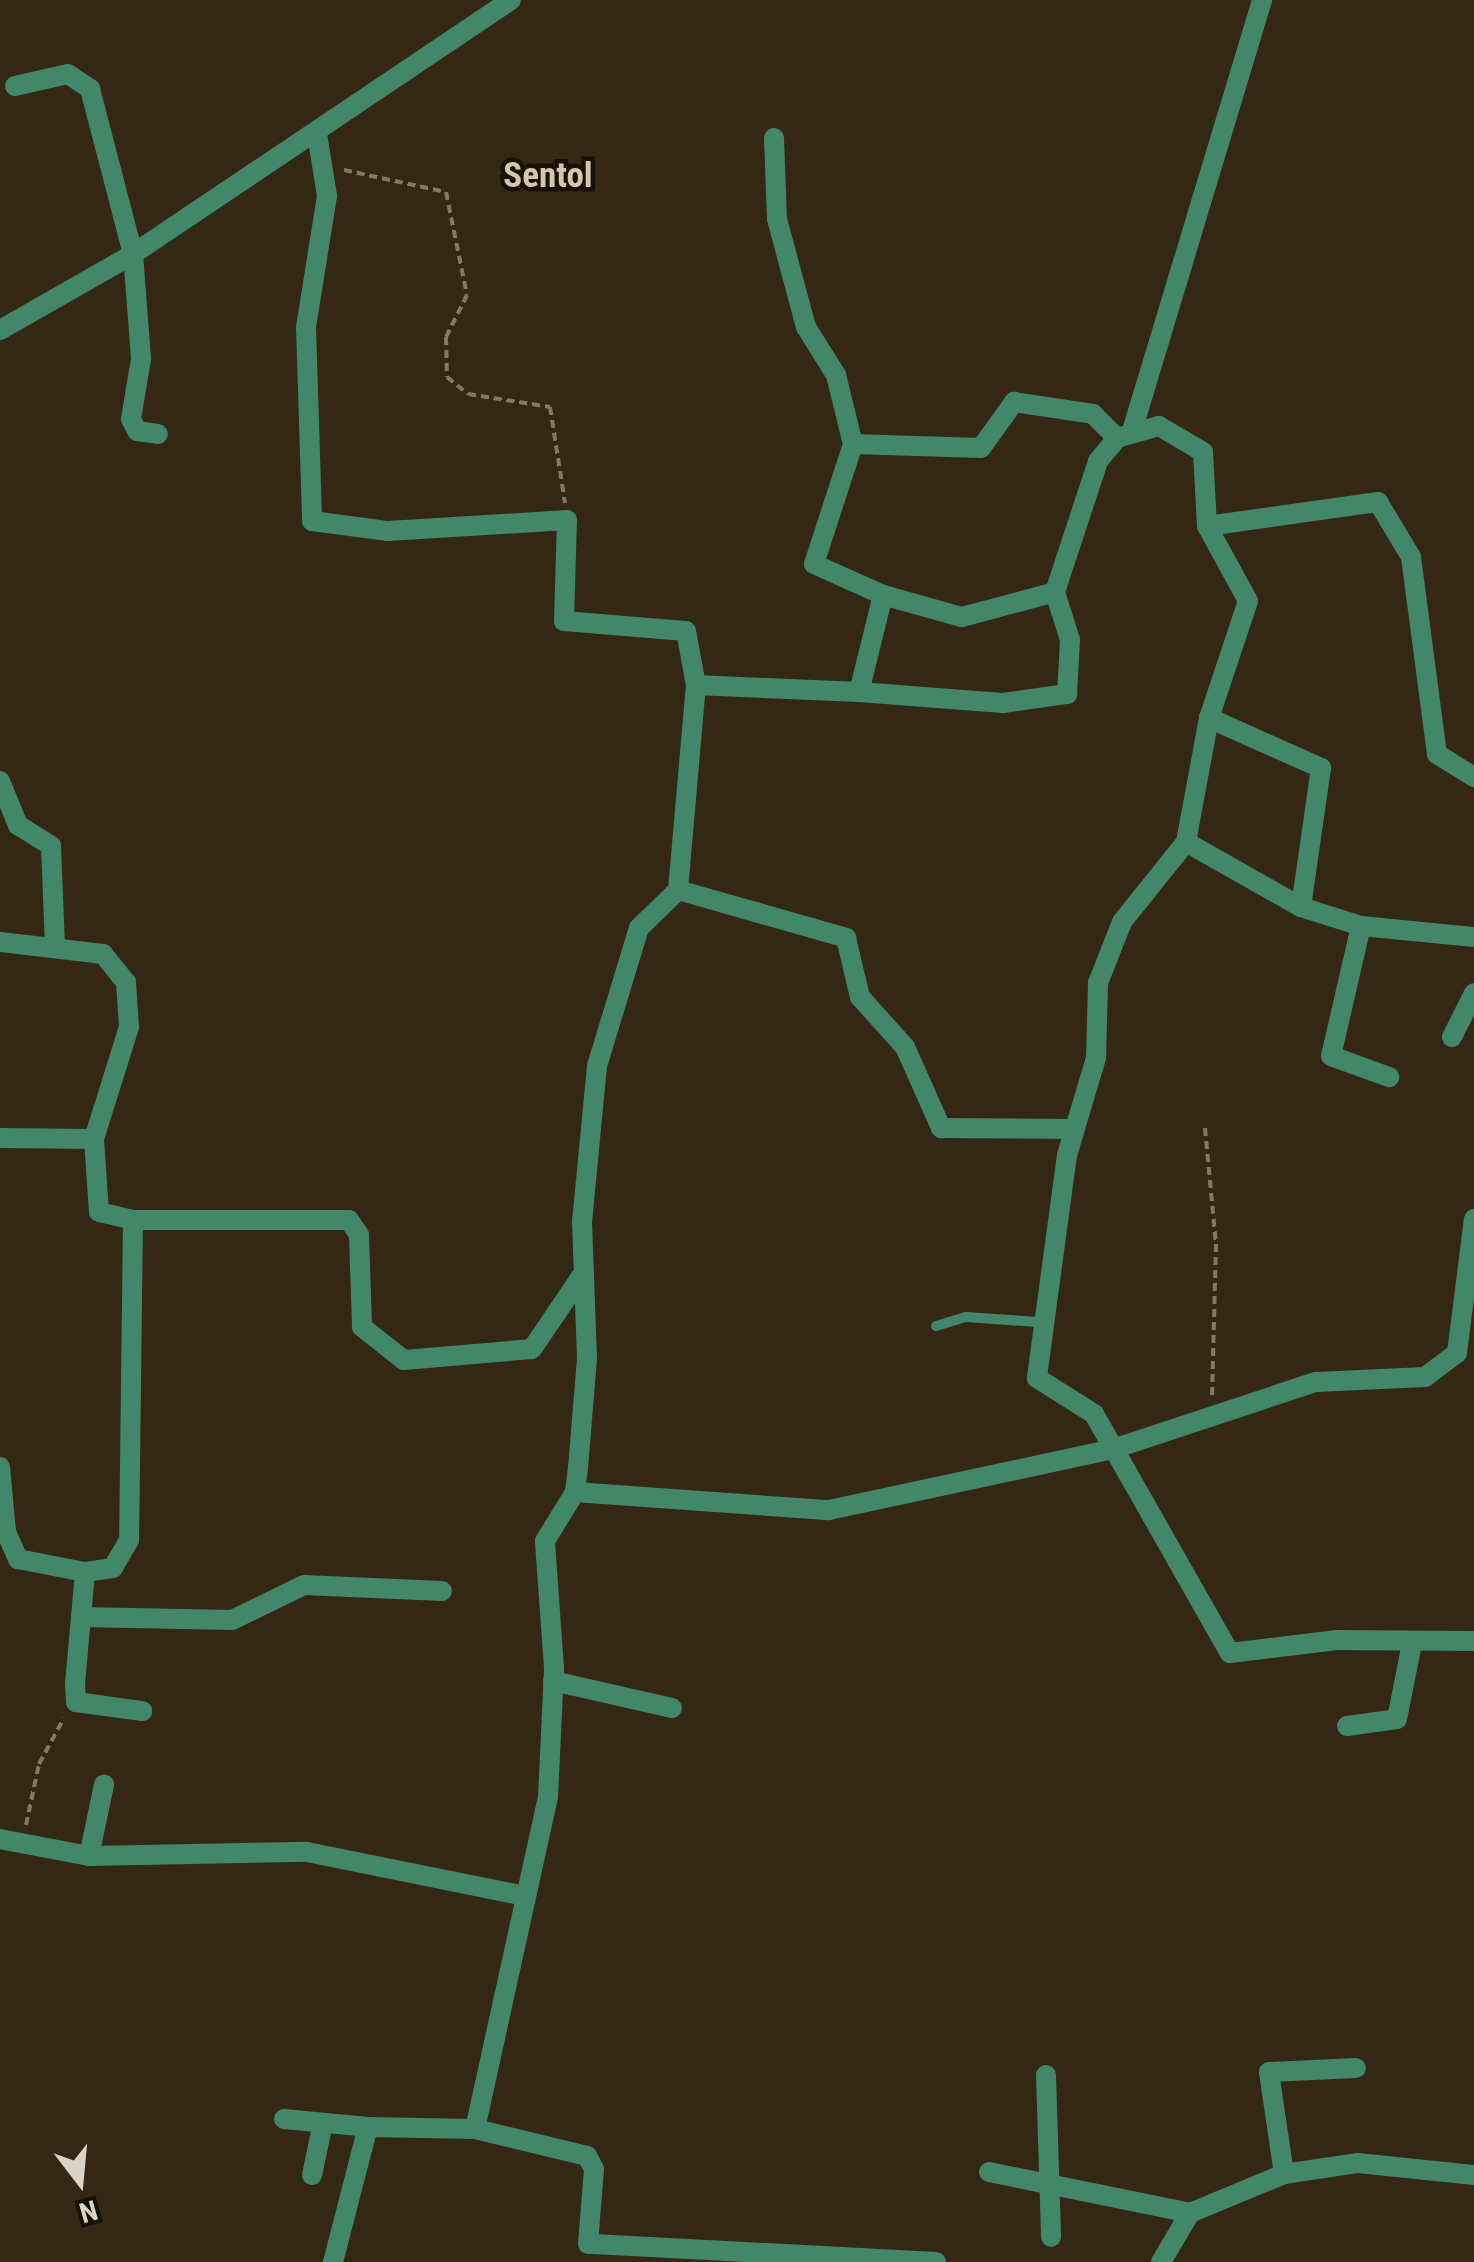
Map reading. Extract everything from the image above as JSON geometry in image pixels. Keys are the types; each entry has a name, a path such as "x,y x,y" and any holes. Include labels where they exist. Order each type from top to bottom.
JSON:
{"street":[{"path":"0,330 132,254 317,134 510,0"},
{"path":"696,685 1003,703 1068,694 1070,640 1055,592 1098,461 1125,435 1262,0"},
{"path":"15,86 83,78 119,177 132,254 141,358 131,419 137,432 158,434"},
{"path":"317,134 324,167 306,327 312,521 388,531 567,520 564,621 686,631 696,685 678,890 634,938 596,1066 580,1278 587,1358 575,1492 546,1530 554,1681 542,1831 520,1895 475,2129"},
{"path":"774,138 777,219 806,328 836,375 854,444 814,564 883,595 962,617 1055,592"},
{"path":"854,444 981,448 1014,402 1093,414 1125,435 1160,426 1204,452 1207,526 1248,601 1209,718 1186,842 1108,950 1091,1087 1072,1129 1038,1322 1037,1378 1084,1403 1230,1653 1474,1641"},
{"path":"1207,526 1378,502 1411,557 1437,754 1474,777"},
{"path":"860,692 883,595"},
{"path":"1209,718 1321,768 1301,907"},
{"path":"0,782 18,825 51,846 55,946"},
{"path":"1186,842 1301,907 1361,926 1474,937"},
{"path":"678,890 846,938 860,997 905,1047 941,1128 1072,1129"},
{"path":"1361,926 1331,1056 1390,1077"},
{"path":"0,942 55,946 117,963 132,1001 94,1138 94,1203 132,1220 349,1220 358,1235 362,1326 404,1360 532,1349 580,1278"},
{"path":"1452,1038 1474,993"},
{"path":"0,1138 94,1138"},
{"path":"575,1492 829,1510 1110,1450 1316,1382 1409,1380 1446,1365 1460,1338 1474,1219"},
{"path":"0,1468 6,1532 18,1559 85,1572 113,1568 130,1540 132,1220"},
{"path":"85,1572 76,1702 142,1711"},
{"path":"81,1618 232,1620 304,1585 442,1591"},
{"path":"1348,1726 1397,1719 1412,1643"},
{"path":"554,1681 672,1708"},
{"path":"90,1856 104,1784"},
{"path":"0,1839 90,1856 307,1852 520,1895"},
{"path":"1284,2174 1269,2072 1356,2068"},
{"path":"1046,2075 1044,2182 1051,2238"},
{"path":"284,2119 368,2127 475,2129 586,2156 594,2168 587,2253 936,2262"},
{"path":"312,2175 323,2123"},
{"path":"333,2262 368,2127"},
{"path":"989,2172 1190,2213 1284,2174 1358,2163 1474,2176"},
{"path":"1161,2262 1190,2213"}],"lane":[{"path":"936,1326 966,1318 1038,1322"}],"path":[{"path":"324,167 446,192 467,295 446,337 447,377 468,394 550,407 567,520"},
{"path":"1205,1128 1216,1244 1211,1417"},
{"path":"22,1844 39,1764 76,1702"}],"district":[{"name":"Sentol","path":"548,176"}]}
